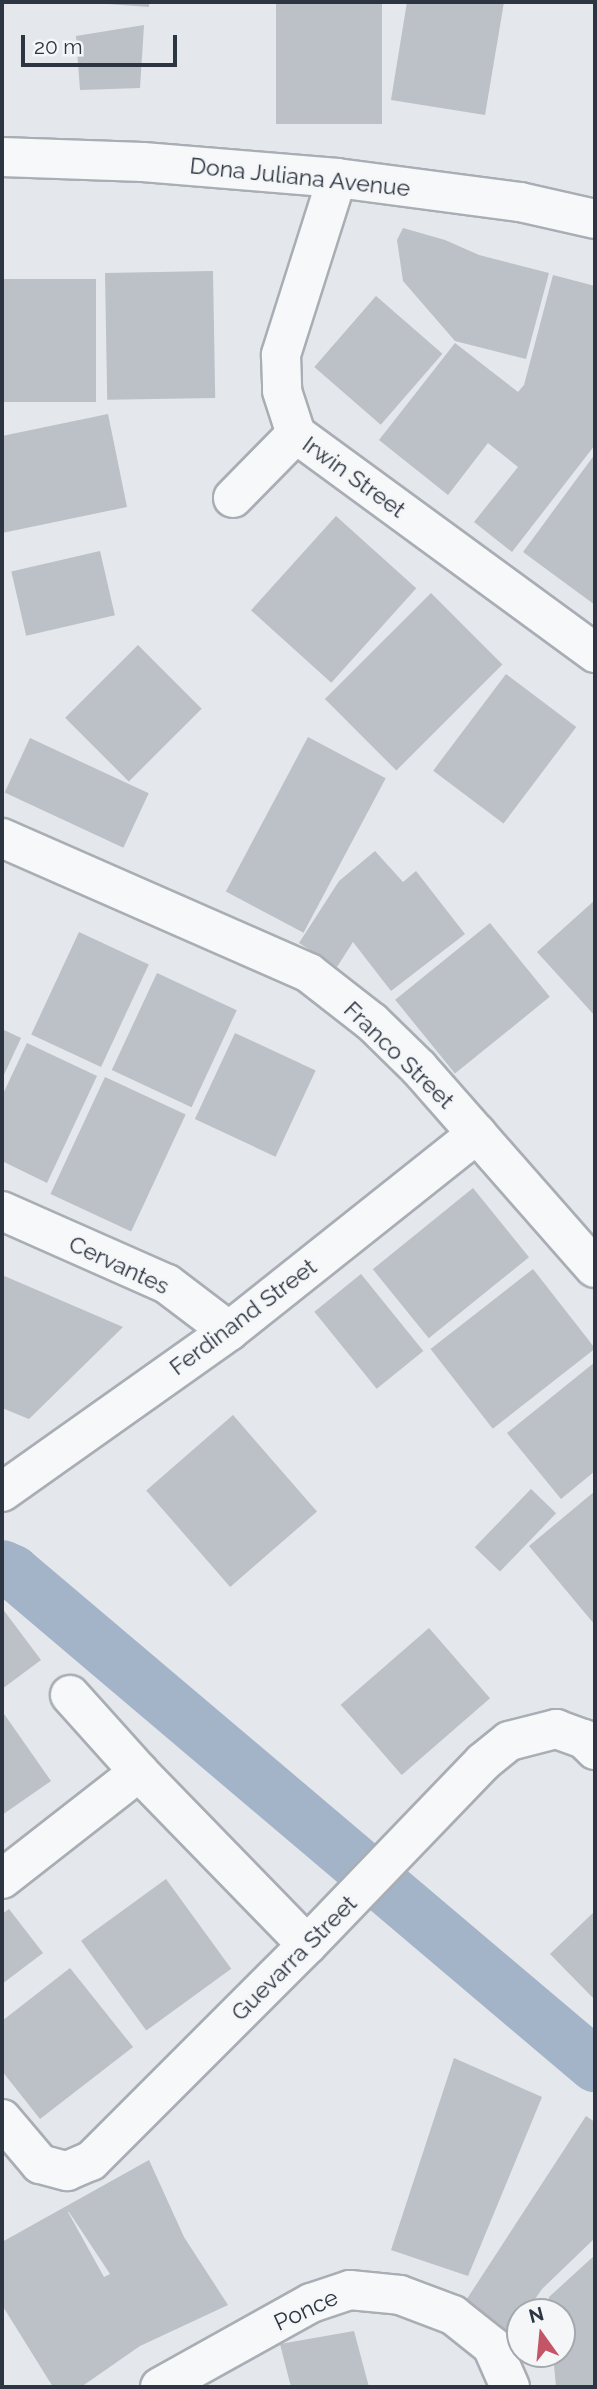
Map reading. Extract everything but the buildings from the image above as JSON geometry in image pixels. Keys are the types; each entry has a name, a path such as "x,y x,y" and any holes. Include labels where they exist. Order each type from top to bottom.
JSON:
{"street":[{"name":"Dona Juliana Avenue","path":"2,158 143,162 337,178 520,202 595,219"},
{"name":"Irwin Street","path":"337,178 281,355 282,391 296,434 595,653"},
{"path":"233,498 296,434"},
{"name":"Franco Street","path":"2,838 309,973 372,1022 419,1068 595,1268"},
{"name":"Ferdinand Street","path":"2,1492 229,1331 477,1134"},
{"name":"Cervantes","path":"2,1211 167,1284 229,1331"},
{"path":"71,1695 139,1772 307,1945"},
{"name":"Guevarra Street","path":"2,2119 40,2164 67,2171 91,2161 349,1903 482,1762 509,1741 556,1729 584,1739 595,1750"},
{"path":"2,1879 139,1772"},
{"name":"Ponce","path":"160,2387 311,2303 350,2290 400,2295 453,2315 492,2346 510,2387"}],"waterway":[{"path":"2,1567 13,1572 595,2065"}]}
